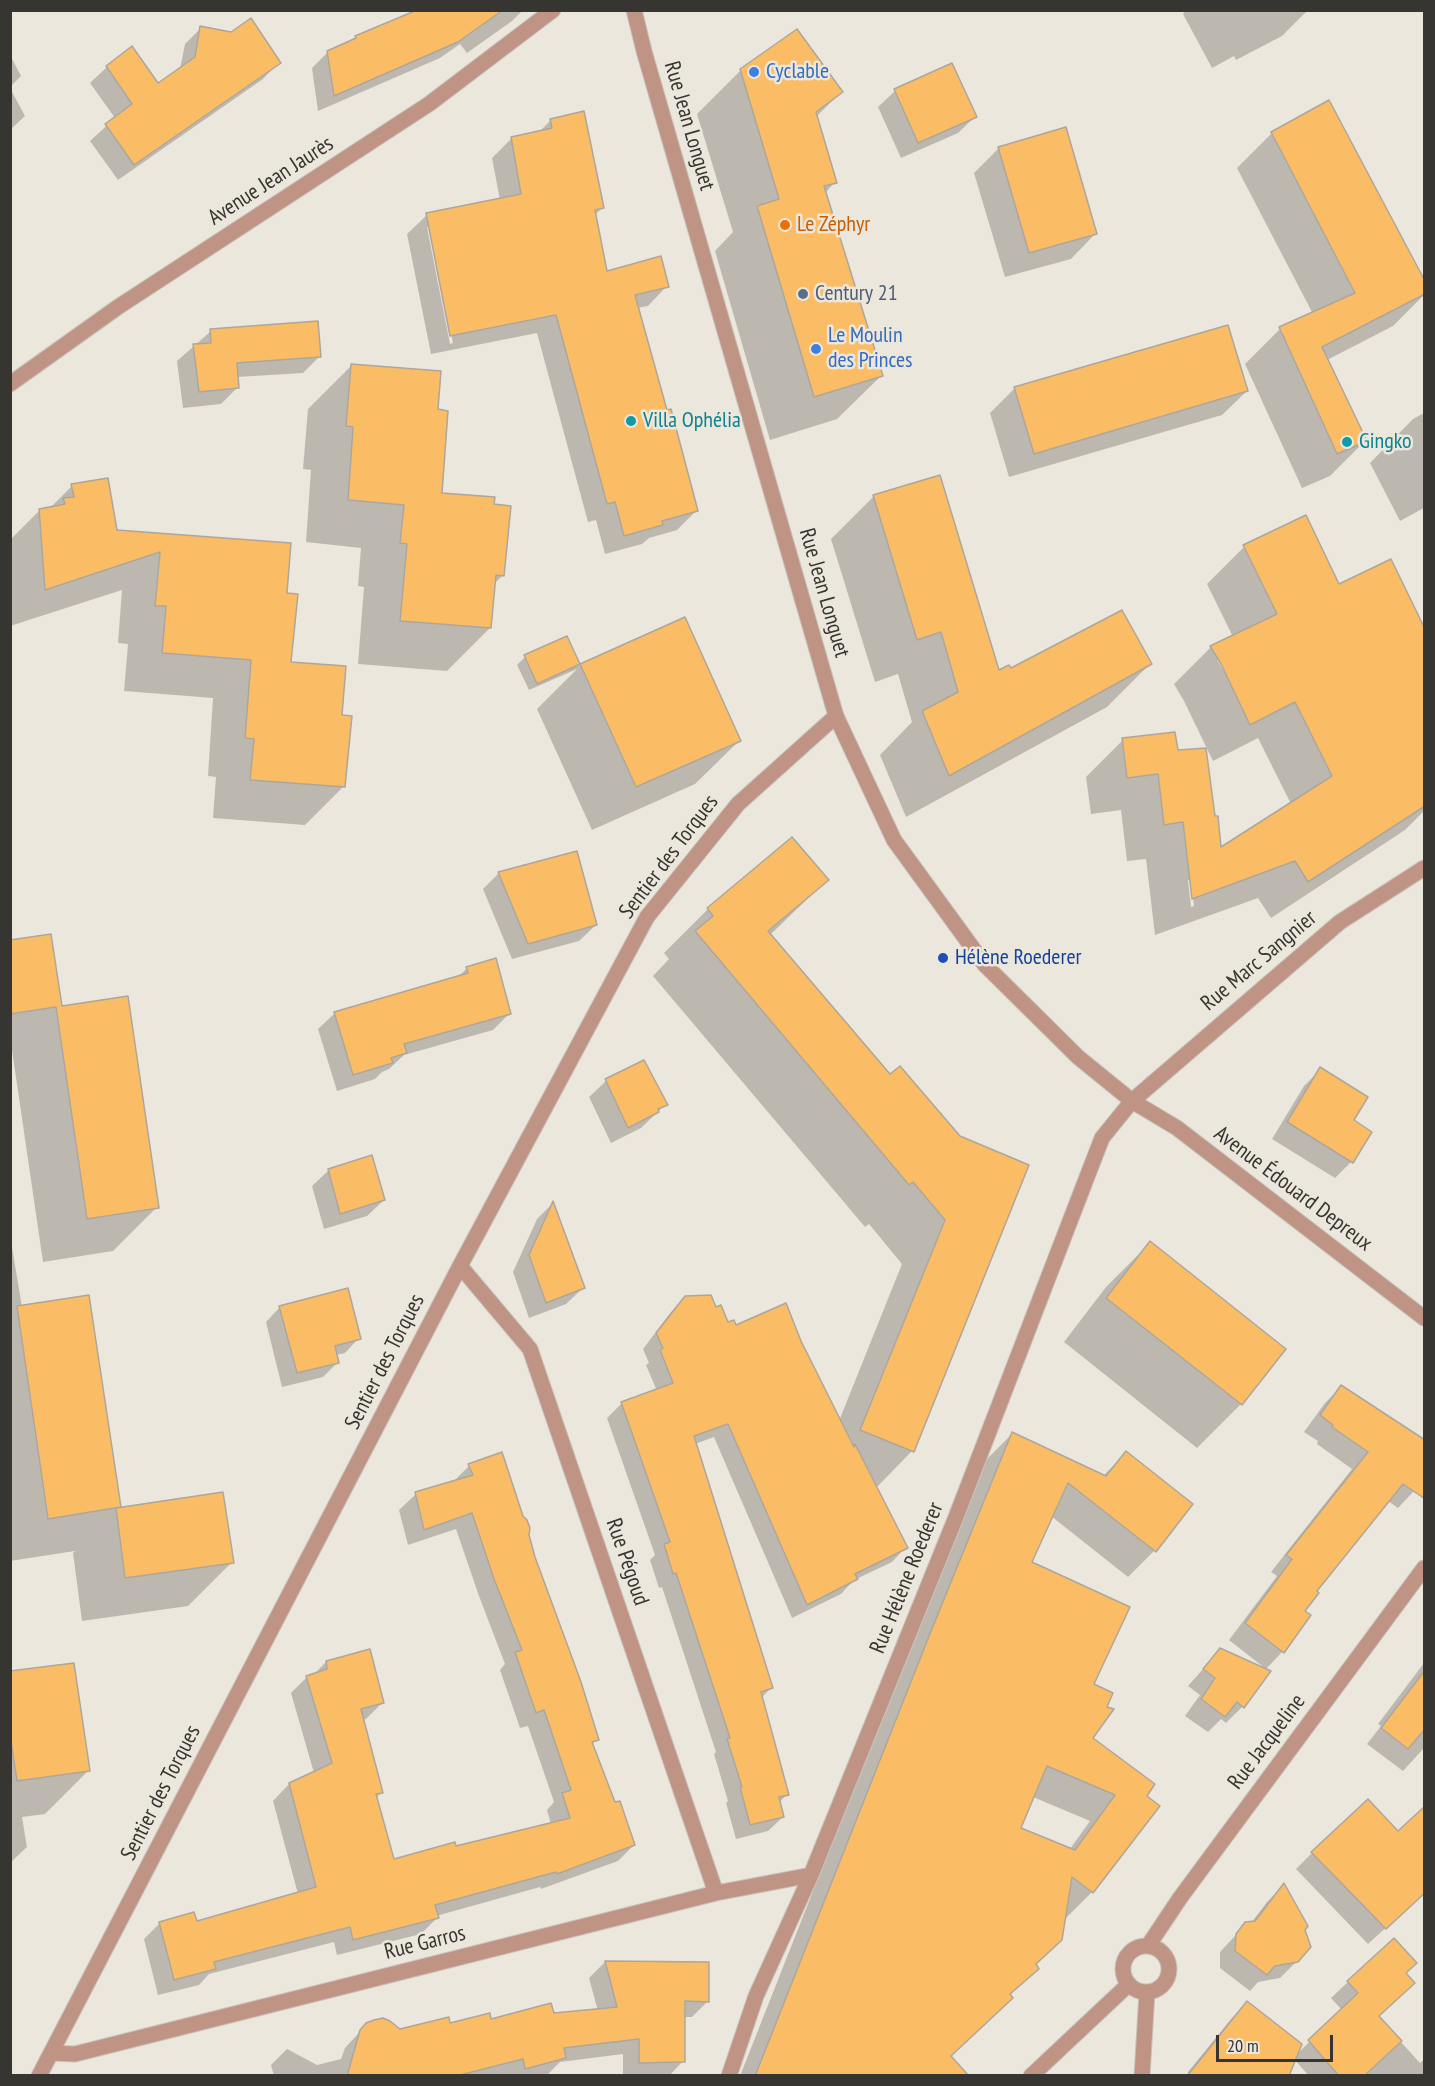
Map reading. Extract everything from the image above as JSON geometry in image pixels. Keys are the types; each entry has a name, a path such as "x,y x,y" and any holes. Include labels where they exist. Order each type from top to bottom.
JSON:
{"street":[{"name":"Avenue Jean Jaurès","path":"10,384 118,307 429,104 553,10"},
{"name":"Rue Jean Longuet","path":"634,10 836,716 894,840 986,965 1078,1057 1132,1101"},
{"name":"Sentier des Torques","path":"39,2076 460,1266 647,917 738,804 836,716"},
{"name":"Rue Marc Sangnier","path":"1132,1101 1340,922 1425,868"},
{"name":"Avenue Édouard Depreux","path":"1132,1101 1177,1128 1425,1318"},
{"name":"Rue Hélène Roederer","path":"729,2076 756,1996 811,1875 956,1516 1102,1138 1132,1101"},
{"name":"Rue Pégoud","path":"460,1266 530,1349 716,1893"},
{"name":"Rue Jacqueline","path":"1148,1946 1180,1898 1425,1568"},
{"name":"Rue Garros","path":"51,2053 75,2054 716,1893 811,1875"},
{"path":"1148,1946 1162,1952 1168,1966 1166,1980 1154,1990 1147,1992 1135,1989 1129,1984 1123,1972 1125,1959 1135,1949 1148,1946"},
{"path":"1031,2076 1129,1984"},
{"path":"1142,2076 1147,1992"}],"building":[{"path":"417,10 503,10 458,42 334,96 327,51 356,38 355,36"},
{"path":"251,18 281,63 134,165 105,124 132,104 106,66 132,46 158,83 195,57 200,26 231,32"},
{"path":"797,29 843,92 816,112 837,183 824,186 883,376 814,397 757,206 779,199 740,69"},
{"path":"952,63 977,117 918,143 894,89"},
{"path":"1329,100 1425,281 1425,294 1322,347 1367,441 1337,454 1279,327 1355,293 1271,132"},
{"path":"584,111 604,208 595,210 607,271 661,256 669,287 635,295 667,410 671,409 698,511 662,521 663,525 624,536 615,502 607,504 556,315 450,336 426,213 521,194 511,137 552,128 550,119"},
{"path":"1066,127 1097,234 1029,253 998,147"},
{"path":"318,321 321,357 237,363 239,388 199,392 193,344 211,343 210,329"},
{"path":"1228,325 1248,391 1034,454 1014,387"},
{"path":"351,364 441,371 438,409 448,411 442,493 495,497 494,504 511,506 504,576 496,575 491,628 400,621 407,544 400,543 404,505 348,500 353,427 346,426"},
{"path":"940,475 999,670 1009,665 1011,668 1122,610 1152,664 949,776 922,711 958,692 941,632 917,640 873,495"},
{"path":"108,478 117,530 291,543 287,593 298,594 291,662 346,666 342,715 352,716 345,787 250,780 254,739 245,738 251,660 162,653 166,606 155,606 160,552 45,590 39,509 65,504 63,498 74,497 71,484"},
{"path":"1306,515 1339,584 1391,559 1425,629 1425,806 1308,882 1295,861 1192,899 1183,822 1164,825 1158,774 1127,778 1122,738 1175,732 1178,750 1206,748 1221,847 1332,776 1295,702 1250,725 1210,646 1277,614 1243,545"},
{"path":"685,617 741,741 636,787 580,664"},
{"path":"567,636 580,664 537,684 524,655"},
{"path":"792,837 829,880 768,931 890,1074 900,1066 960,1136 1029,1165 914,1452 860,1430 945,1220 913,1182 909,1185 695,931 713,916 707,908"},
{"path":"577,851 597,925 528,944 498,872"},
{"path":"51,934 62,1006 128,996 159,1208 87,1219 56,1007 10,1014 10,940"},
{"path":"496,958 511,1014 404,1044 407,1053 391,1058 393,1063 353,1075 334,1012 468,973 466,967"},
{"path":"644,1060 668,1105 628,1128 605,1079"},
{"path":"1320,1067 1368,1097 1354,1120 1372,1132 1353,1163 1287,1122"},
{"path":"372,1155 385,1200 340,1214 328,1169"},
{"path":"553,1201 585,1288 546,1303 529,1255"},
{"path":"1150,1241 1286,1349 1242,1405 1106,1298"},
{"path":"348,1288 361,1339 335,1346 339,1363 297,1373 279,1306"},
{"path":"89,1295 121,1507 48,1519 17,1306"},
{"path":"711,1295 716,1307 721,1305 728,1322 734,1320 736,1325 786,1303 801,1341 908,1548 855,1574 858,1579 807,1605 728,1424 694,1436 773,1688 761,1692 789,1795 779,1797 784,1817 750,1825 740,1787 742,1787 727,1739 730,1738 676,1573 673,1574 664,1544 670,1542 621,1402 673,1383 656,1333 685,1296"},
{"path":"1341,1385 1425,1440 1425,1499 1403,1484 1317,1591 1319,1593 1305,1611 1311,1615 1284,1653 1245,1623 1292,1559 1286,1555 1368,1452 1332,1427 1333,1425 1320,1415"},
{"path":"1012,1432 1106,1476 1126,1451 1193,1504 1156,1552 1068,1483 1032,1562 1130,1607 1094,1684 1113,1693 1107,1707 1114,1709 1093,1738 1155,1784 1147,1796 1160,1806 1093,1893 1072,1877 1062,1940 1036,1964 1039,1969 1010,1994 1013,1998 951,2056 969,2076 755,2076","holes":["1047,1766 1115,1795 1075,1850 1021,1828"]},
{"path":"502,1452 523,1516 530,1528 529,1535 535,1557 581,1682 599,1740 592,1742 615,1802 620,1801 635,1845 557,1874 556,1872 435,1905 439,1918 353,1940 350,1927 214,1962 216,1969 174,1980 159,1922 194,1912 197,1921 316,1887 289,1783 332,1763 306,1676 327,1669 326,1661 370,1649 384,1703 361,1709 383,1793 376,1794 394,1859 455,1842 456,1846 570,1818 562,1793 571,1790 544,1710 536,1713 515,1652 522,1650 494,1579 472,1513 424,1530 415,1492 473,1475 468,1464"},
{"path":"223,1492 234,1563 125,1578 116,1508"},
{"path":"1220,1648 1271,1671 1244,1708 1237,1702 1225,1717 1201,1699 1215,1678 1203,1669"},
{"path":"74,1663 90,1771 17,1781 10,1735 10,1671"},
{"path":"1425,1670 1425,1729 1408,1749 1381,1728"},
{"path":"1368,1799 1398,1831 1425,1806 1425,1893 1386,1929 1311,1852"},
{"path":"1284,1883 1308,1926 1305,1930 1311,1947 1298,1962 1275,1966 1267,1975 1235,1951 1236,1934 1245,1922 1255,1921"},
{"path":"1394,1938 1417,1963 1406,1973 1415,1983 1379,2016 1402,2041 1364,2076 1339,2076 1308,2040 1358,1993 1347,1981"},
{"path":"605,1961 709,1962 709,2002 685,2001 685,2062 639,2063 639,2039 564,2048 566,2058 525,2069 523,2059 456,2076 347,2076 360,2030 366,2023 374,2020 383,2018 400,2029 449,2017 450,2023 490,2013 491,2019 551,2003 554,2013 617,2007"},
{"path":"1247,2001 1302,2044 1289,2076 1187,2076"}],"place":[{"name":"Cyclable","path":"754,72"},
{"name":"Le Zéphyr","path":"785,225"},
{"name":"Century 21","path":"803,294"},
{"name":"Le Moulin des Princes","path":"816,349"},
{"name":"Villa Ophélia","path":"631,421"},
{"name":"Gingko","path":"1347,442"},
{"name":"Hélène Roederer","path":"943,958"}]}
